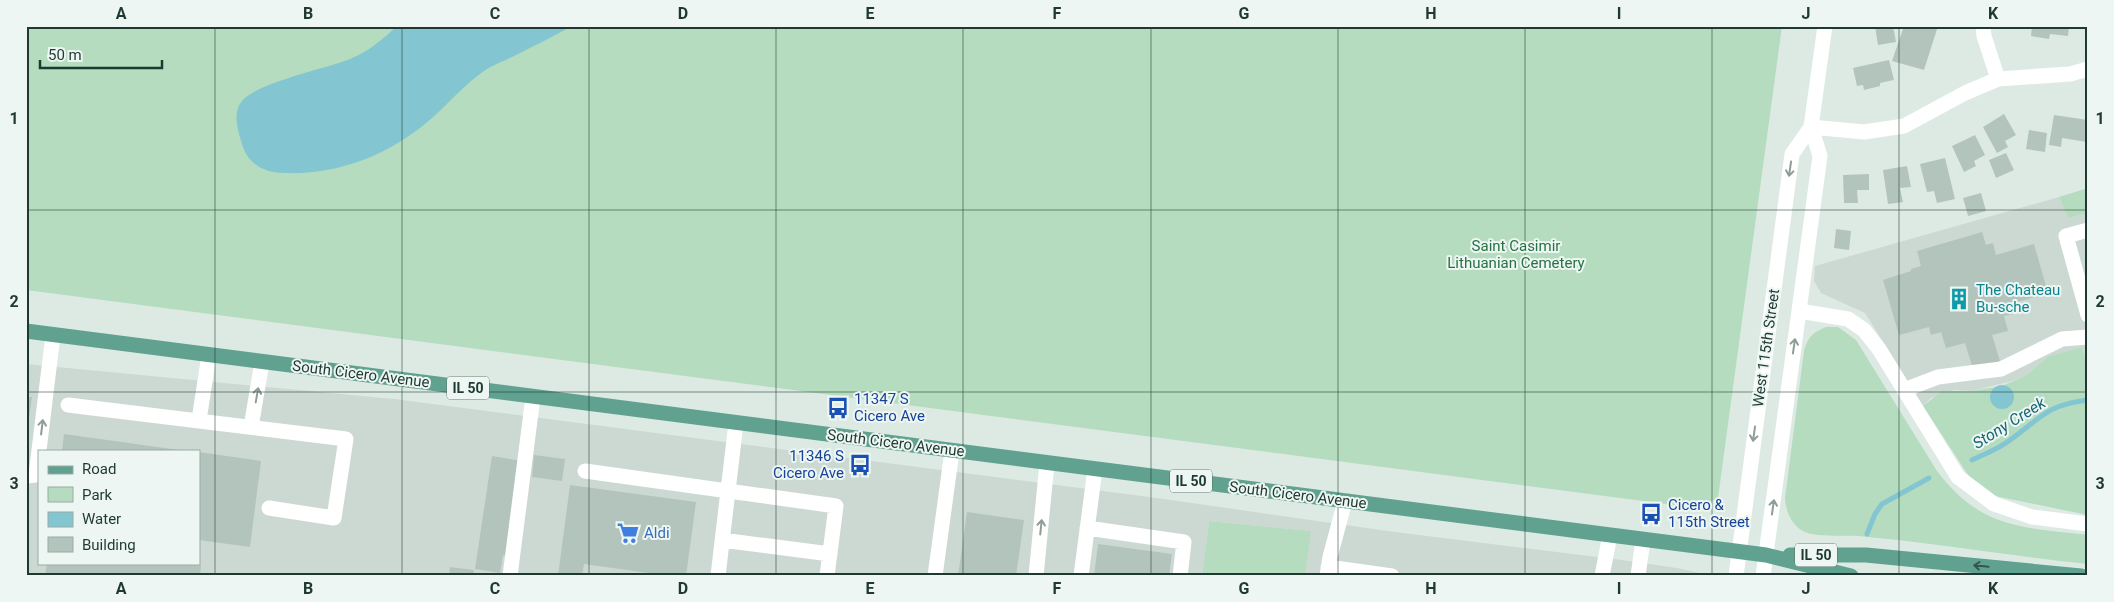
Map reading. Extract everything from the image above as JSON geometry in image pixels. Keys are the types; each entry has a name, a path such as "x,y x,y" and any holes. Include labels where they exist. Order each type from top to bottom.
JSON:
{"main road":[{"name":"South Cicero Avenue","path":"26,332 1766,555"},
{"name":"IL 50","path":"1766,555 1851,576"},
{"name":"IL 50","path":"1766,555 1866,555 2082,576"}],"street":[{"name":"West 115th Street","path":"1763,576 1820,156 1811,127 1825,26"},
{"path":"1983,26 1984,36 1998,79"},
{"path":"1811,127 1864,132 1904,126 1965,93 1998,79 2070,74 2088,69"},
{"name":"West 115th Street","path":"1736,576 1792,154 1811,127"},
{"path":"2088,230 2066,236 2088,315"},
{"path":"1799,311 1848,319 1864,330 1879,349 1958,477 1994,504 2032,517 2088,524"},
{"path":"31,475 53,335"},
{"path":"1904,390 1938,377 2002,369 2062,339 2088,337"},
{"path":"199,420 209,355"},
{"path":"251,427 262,362"},
{"path":"510,576 533,397"},
{"path":"68,405 346,439 334,518 269,508"},
{"path":"718,576 736,423"},
{"path":"935,576 952,451"},
{"path":"1036,576 1047,463"},
{"path":"1081,576 1095,469"},
{"path":"585,471 836,506 827,576"},
{"path":"1345,501 1328,572 1392,576"},
{"path":"1087,528 1184,542 1180,576"},
{"path":"1602,576 1610,535"},
{"path":"722,540 830,554"},
{"path":"1638,576 1643,540"}],"shaded area":[{"path":"2059,197 2068,218 2088,213 2088,359 2086,359 2082,347 2049,356 2025,376 1972,391 1954,390 1931,398 1923,406 1865,313 1821,293 1814,281 1815,266"},
{"path":"26,364 394,399 1157,498 1395,532 1622,560 1677,568 1700,573 1704,576 1305,576 1310,531 1209,521 1202,576 26,576"}],"green space":[{"name":"Saint Casimir Lithuanian Cemetery","path":"26,26 1782,26 1718,498 1697,508 26,290"},
{"path":"2088,188 2088,213 2068,218 2059,197"},
{"path":"1826,327 1838,327 1856,340 1937,471 1953,490 1986,515 2004,522 2022,527 2088,535 2088,564 1887,539 1813,534 1797,527 1789,516 1785,498 1804,351 1811,336"},
{"path":"2082,347 2086,359 2088,359 2088,515 1995,496 1970,478 1923,406 1942,391 1972,391 1996,387 1991,396 1992,404 2008,387 2004,385 2025,376 2049,356"},
{"path":"1209,521 1311,531 1305,576 1202,576"}],"water":[{"path":"397,26 572,26 484,71 410,135 377,154 360,161 323,171 278,173 258,166 248,157 240,139 238,128 237,111 242,101 250,94 277,82 357,56 375,45"},
{"path":"2002,385 2010,389 2014,397 2010,405 2002,409 1994,405 1990,397 1994,389"}],"building":[{"path":"1875,26 1893,26 1896,42 1878,45"},
{"path":"1904,26 1938,26 1924,70 1892,61"},
{"path":"2032,26 2069,26 2068,36 2050,34 2049,39 2031,36"},
{"path":"1889,60 1894,80 1880,83 1880,86 1864,90 1863,85 1857,86 1853,68"},
{"path":"2004,114 2016,135 2005,141 2008,147 1997,153 1983,127"},
{"path":"2054,115 2088,120 2087,142 2062,138 2061,147 2049,145"},
{"path":"2029,130 2047,133 2045,152 2026,149"},
{"path":"1975,135 1985,155 1974,161 1976,166 1964,172 1952,146"},
{"path":"2006,153 2014,170 1996,178 1989,160"},
{"path":"1945,158 1955,199 1937,203 1934,191 1927,192 1920,164"},
{"path":"1907,166 1911,187 1900,188 1903,202 1888,204 1883,170"},
{"path":"1869,174 1869,190 1857,190 1858,203 1844,203 1843,175"},
{"path":"1981,193 1986,211 1968,216 1963,198"},
{"path":"1836,229 1851,231 1849,250 1834,248"},
{"name":"The Chateau Bu-sche","path":"1982,232 1986,245 1993,243 1996,255 2034,244 2048,293 2011,304 2013,314 2004,316 2008,331 1992,335 2000,361 1973,369 1965,343 1946,348 1941,332 1931,335 1929,327 1899,335 1883,280 1921,266 1917,251"},
{"path":"26,397 32,397 27,432 26,432"},
{"path":"64,434 179,450 62,450"},
{"path":"200,452 261,461 250,547 200,540"},
{"path":"534,455 565,459 562,481 532,477"},
{"path":"492,456 521,461 507,556 503,555 500,573 475,569"},
{"name":"Aldi","path":"570,485 696,502 686,576 670,576 584,564 582,576 558,576"},
{"path":"967,512 1024,520 1016,576 958,576"},
{"path":"1098,544 1172,554 1169,576 1094,576"},
{"path":"47,564 189,564 201,566 200,576 45,576"},
{"path":"450,567 474,570 473,576 449,576"}],"waterway":[{"name":"Stony Creek","path":"1972,460 2006,443 2053,409 2062,405 2088,400"},
{"name":"Stony Creek","path":"1867,534 1875,514 1882,504 1929,478"}],"place":[{"name":"The Chateau Bu-sche","path":"1959,299"},
{"name":"11347 S Cicero Ave","path":"838,408"},
{"name":"11346 S Cicero Ave","path":"860,465"},
{"name":"Cicero & 115th Street","path":"1651,514"},
{"name":"Aldi","path":"628,533"}]}
